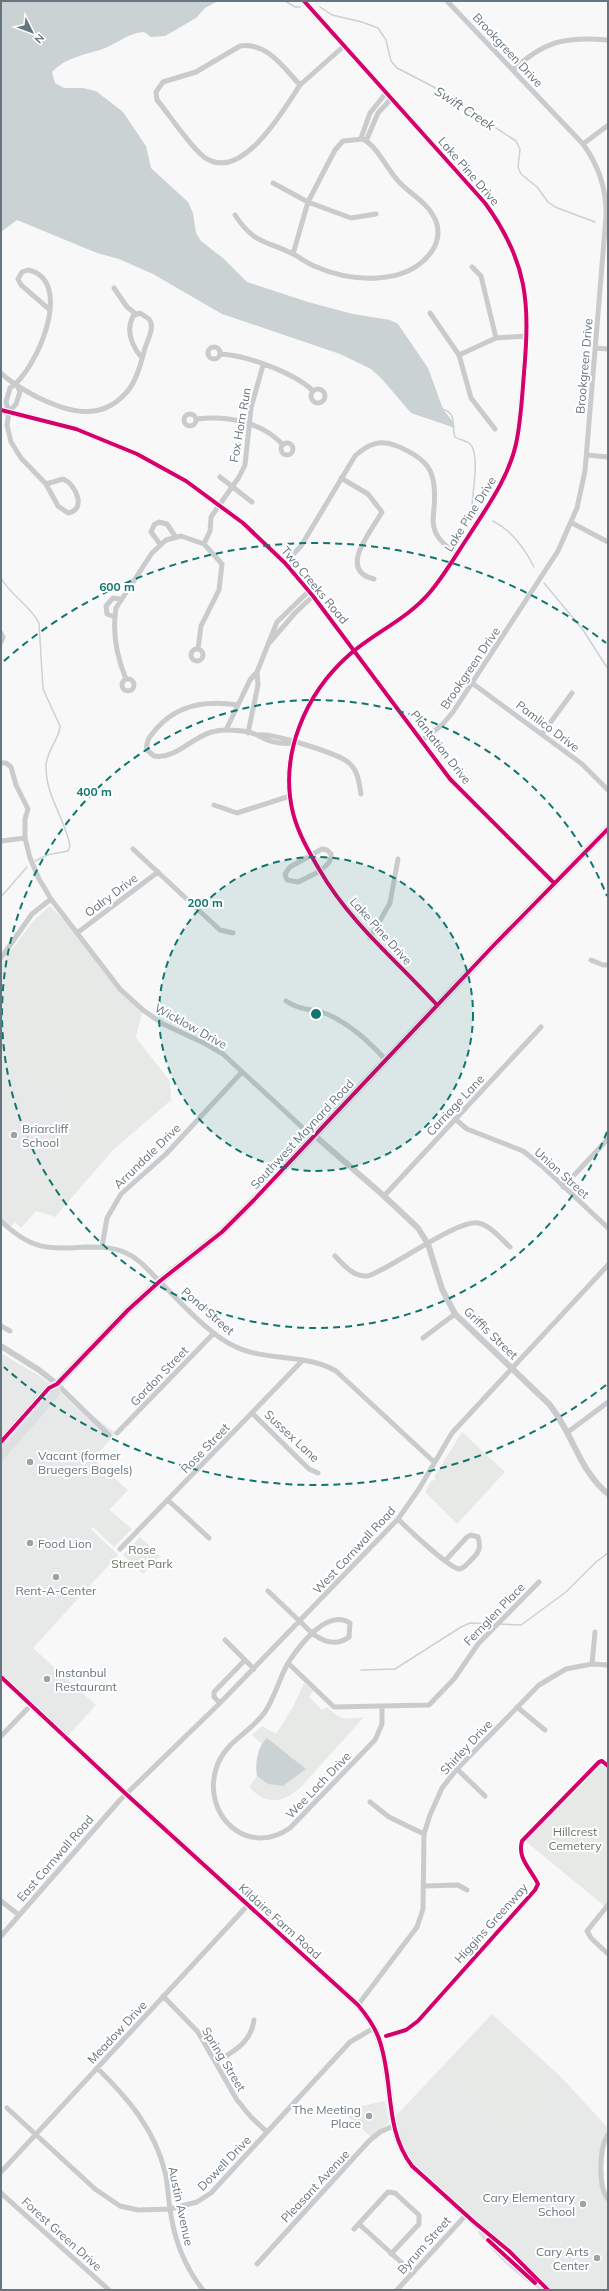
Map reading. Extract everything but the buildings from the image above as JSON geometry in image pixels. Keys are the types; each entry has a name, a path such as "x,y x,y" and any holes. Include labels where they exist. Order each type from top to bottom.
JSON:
{"main road":[{"name":"Southwest Maynard Road","path":"1,1442 49,1388 57,1384 128,1310 160,1281 222,1232 385,1059 608,829"},
{"name":"Southwest Maynard Road","path":"1,1456 56,1393 57,1384"},
{"name":"Kildaire Farm Road","path":"1,1676 126,1794 358,2005 374,2028 384,2058 393,2126 399,2147 412,2166 519,2260 548,2290"}],"street":[{"name":"Lake Pine Drive","path":"304,1 485,203 500,223 515,253 523,280 526,300 527,336 518,432 510,464 495,494 457,554 430,592 413,610 353,652 323,684 305,714 294,742 289,765 290,796 296,822 320,870 344,907 370,938 437,1005"},
{"name":"Brookgreen Drive","path":"421,741 448,718 558,551 572,523 582,491 586,455 607,201 599,171 583,144 447,1"},
{"path":"513,70 533,52 557,41 573,39 608,40"},
{"path":"300,85 271,55 261,48 245,46 230,50 196,72 163,82 157,89 156,95 157,100 203,156 211,161 222,163 243,154 263,139 300,85 344,46"},
{"path":"364,140 370,113 386,93"},
{"path":"364,140 378,113 391,99"},
{"path":"583,144 607,126"},
{"path":"235,215 247,233 256,240 293,254 313,266 343,275 389,277 415,268 433,250 439,228 434,215 399,183 364,140 350,139 338,145 308,202 293,254"},
{"path":"273,182 308,202 351,218 376,214"},
{"path":"472,267 481,276 496,338"},
{"path":"46,484 62,479 71,484 77,493 77,507 74,511 68,513 62,511 46,484 15,451 8,432 9,412 6,402 10,388 17,385 37,352 50,310 51,294 48,282 32,271 22,272 18,279 21,285 50,310"},
{"path":"1,373 9,381 58,407 79,412 97,412 112,404 124,395 131,386 142,358 152,325 145,316 136,314 127,307 114,288"},
{"path":"430,313 459,355 471,398 495,429"},
{"path":"136,314 131,320 130,335 134,348 142,358"},
{"path":"459,355 496,338 527,336"},
{"path":"595,348 608,349"},
{"path":"220,354 233,355 263,365 295,378 314,392"},
{"name":"Fox Horn Run","path":"204,544 210,531 211,517 233,486 245,465 248,423 263,365"},
{"path":"9,412 16,404 20,392 17,385"},
{"name":"Two Creeks Road","path":"1,410 49,421 109,442 174,474 219,504 285,563 311,594 353,652"},
{"path":"197,419 217,418 248,423 269,432 283,445"},
{"path":"285,563 300,546 356,456 365,447 377,442 398,447 427,465 434,481 433,518 436,535 444,544 457,554"},
{"path":"586,455 608,457"},
{"name":"Fox Horn Run","path":"220,477 252,502"},
{"path":"341,478 368,494 382,512 359,551 356,561 358,571 362,576 374,579"},
{"path":"160,544 151,532 154,525 159,522 167,524 175,536"},
{"path":"572,523 608,542"},
{"path":"126,679 117,650 115,617 120,600 160,544 175,536 187,538 204,544 219,559 223,569 219,590 201,626 198,649"},
{"path":"226,730 250,680 257,672 280,618 311,594"},
{"path":"270,643 311,594"},
{"path":"115,617 107,614 106,606 114,598 120,600"},
{"path":"1,633 3,637 1,642"},
{"name":"Plantation Drive","path":"353,652 450,779 554,883"},
{"path":"248,733 258,685 257,672"},
{"name":"Pamlico Drive","path":"472,683 586,768 608,790"},
{"path":"542,734 572,693"},
{"path":"238,705 208,703 185,707 159,725 148,739 146,745 150,754 159,757 175,752 206,733 226,730 258,735 264,734 339,756 349,763 358,776 361,794"},
{"name":"Wicklow Drive","path":"1,763 6,763 12,767 18,789 28,808 25,819 25,838 32,866 51,899 120,989 143,1010 170,1028 216,1049 304,1129 314,1135"},
{"path":"214,805 226,811 237,813 290,796"},
{"path":"1,841 25,838"},
{"path":"133,849 220,930 233,933"},
{"path":"322,849 327,850 331,854 329,863 320,870 298,882 290,882 285,878 285,874 290,868 311,854 322,849"},
{"path":"370,938 390,903 398,859"},
{"name":"Oalry Drive","path":"77,933 158,872"},
{"path":"1,958 32,914 51,899"},
{"path":"591,960 602,965 608,965"},
{"path":"286,1001 296,1008 325,1013 348,1025 385,1059"},
{"name":"Carriage Lane","path":"384,1196 541,1028"},
{"name":"Arrundale Drive","path":"102,1247 107,1218 121,1194 163,1157 242,1072"},
{"name":"Union Street","path":"455,1119 466,1129 523,1151 608,1228"},
{"name":"Griffis Street","path":"314,1135 412,1222 428,1244 442,1289 455,1314 549,1404 559,1416 568,1432 585,1470 608,1494"},
{"path":"563,1187 608,1139"},
{"name":"Pond Street","path":"1,1221 30,1244 44,1248 102,1247 126,1252 142,1264 214,1333 233,1346 250,1352 303,1360 327,1366 344,1376 434,1462"},
{"path":"335,1256 352,1272 362,1276 368,1276 467,1224 478,1223 488,1227 510,1247"},
{"name":"West Cornwall Road","path":"126,1794 220,1704 398,1519 419,1489 452,1433 608,1266"},
{"path":"423,1338 455,1314"},
{"path":"1,1326 10,1331"},
{"name":"Gordon Street","path":"117,1433 214,1333"},
{"path":"1,1346 39,1370 57,1384 109,1435"},
{"name":"Rose Street","path":"120,1549 169,1501 303,1360"},
{"path":"568,1432 608,1402"},
{"name":"Sussex Lane","path":"252,1413 310,1469 318,1473"},
{"path":"169,1501 209,1538"},
{"path":"398,1519 445,1561 457,1568 464,1567 479,1550 478,1537 471,1535 467,1537 445,1561"},
{"name":"Fernglen Place","path":"288,1663 334,1707 382,1708 428,1705 454,1679 478,1644 539,1582"},
{"path":"268,1591 313,1634"},
{"name":"Wee Loch Drive","path":"313,1634 329,1642 340,1642 349,1637 351,1627 346,1621 331,1619 313,1634 288,1663 265,1712 227,1747 215,1771 214,1787 216,1802 230,1827 239,1834 249,1837 262,1838 276,1835 290,1828 375,1740 382,1724 382,1708"},
{"path":"592,1664 595,1632"},
{"path":"225,1640 254,1669"},
{"path":"220,1704 214,1697 214,1692 245,1660"},
{"name":"Shirley Drive","path":"358,2005 417,1927 423,1909 424,1834 439,1795 457,1769 539,1685 552,1676 566,1670 592,1664 608,1665"},
{"path":"1,1736 31,1705"},
{"path":"517,1707 545,1730"},
{"path":"457,1769 485,1796"},
{"name":"East Cornwall Road","path":"1,1936 74,1850 126,1794"},
{"path":"370,1802 389,1818 424,1834"},
{"path":"424,1886 458,1885 467,1890"},
{"path":"1,1901 19,1915"},
{"name":"Meadow Drive","path":"1,2172 248,1905"},
{"path":"608,1905 587,1931 608,1954"},
{"name":"Spring Street","path":"163,1996 192,2026 216,2062 237,2100 267,2132"},
{"path":"216,2062 244,2043 253,2029 254,2020"},
{"name":"Dowell Drive","path":"7,2108 95,2189 113,2202 138,2210 170,2209 189,2205 207,2196 350,2042 374,2028"},
{"name":"Austin Avenue","path":"97,2068 130,2102 146,2127 165,2173 170,2209 181,2255 203,2290"},
{"name":"Pleasant Avenue","path":"257,2264 370,2141 380,2132 393,2126"},
{"path":"608,2135 603,2145 602,2157 602,2181 604,2194 608,2199"},
{"path":"354,2229 388,2192 395,2193 418,2215 420,2219 419,2224 391,2254"},
{"name":"Forest Green Drive","path":"1,2193 109,2290"},
{"name":"Byrum Street","path":"397,2290 466,2215"},
{"path":"359,2224 412,2273"}],"shaded area":[{"path":"1,1 218,1 205,8 196,18 165,36 151,37 144,32 138,33 106,48 68,60 52,72 55,83 64,88 83,88 96,91 123,112 146,146 151,168 188,202 193,213 196,233 201,241 224,259 247,282 308,302 353,314 390,320 398,324 428,368 443,409 453,422 455,428 411,413 382,379 371,369 340,354 222,314 153,274 119,259 97,253 17,220 1,232"},
{"path":"50,906 77,933 120,989 143,1010 108,1141 9,1228 1,1221 1,964 34,920"},
{"path":"1,1353 41,1377 116,1433 93,1459 128,1490 91,1529 118,1555 33,1648 96,1705 66,1738 1,1677"},
{"path":"267,1738 306,1769 283,1786 268,1784 257,1776 256,1766 259,1751"},
{"path":"492,2014 561,2077 608,2128 608,2135 603,2145 602,2181 608,2199 608,2290 548,2290 412,2166 392,2120"}],"green space":[{"path":"50,910 106,985 138,1017 133,1034 170,1081 171,1100 113,1150 55,1217 36,1211 21,1228 4,1211 67,1138 63,1112 57,1099 1,1054 1,967 8,961 29,930"},
{"path":"462,1432 505,1472 457,1524 425,1492 432,1480 434,1481 436,1478 434,1477"},
{"name":"Rose Street Park","path":"105,1506 132,1529 114,1547 89,1523"},
{"name":"Rose Street Park","path":"140,1537 160,1556 143,1574 123,1555"},
{"path":"304,1683 313,1691 309,1697 322,1710 327,1707 336,1715 344,1718 364,1717 300,1788 287,1797 268,1800 249,1787 257,1776 260,1779 295,1759 265,1740 262,1744 252,1735 262,1726 276,1734 293,1707"},
{"name":"Hillcrest Cemetery","path":"602,1763 608,1769 607,1908 524,1840"},
{"path":"495,2024 560,2092 508,2143 443,2079"},
{"path":"385,2101 389,2123 371,2137 345,2114 353,2108"},
{"path":"466,2144 478,2154 471,2162 463,2161 458,2157 459,2151"}],"waterway":[{"name":"Swift Creek","path":"285,1 295,7 300,7"},
{"name":"Swift Creek","path":"320,7 332,15 362,22 378,28 386,40 391,61 397,68 432,86 516,141 520,149 518,167 521,174 537,187 548,202 555,207 595,222"},
{"path":"442,409 447,411 452,417 455,437 469,443 473,448 475,455 475,473 472,507"},
{"path":"493,521 506,529 512,535 526,553 534,567"},
{"path":"1,578 10,590 31,611 39,623 43,689 60,726 58,736 48,755 46,767 52,798 68,836 70,846 68,851 47,855 35,861"},
{"path":"544,583 583,630 608,669"},
{"path":"1,897 27,867"},
{"path":"499,1624 521,1625 566,1592 596,1562 608,1553"},
{"path":"361,1670 395,1669 461,1627 470,1623 495,1624"}],"cycle path":[{"path":"304,1 485,203 499,224 518,264 526,304 526,348 519,427 512,457 502,481 468,537 431,591 412,610 349,655 333,671 320,688 308,707 299,727 293,748 290,769 290,791 295,820 304,842 331,889 359,924 437,1005"},
{"path":"1,410 76,429 137,454 186,481 243,523 285,563 313,596 450,779 554,883"},
{"path":"1,1442 49,1388 57,1384 128,1310 160,1281 222,1232 254,1200 493,946 608,829"},
{"path":"1,1677 126,1794 358,2005 371,2023 378,2037 387,2074 393,2122 403,2152 412,2166 474,2222 509,2251 548,2290"},
{"name":"Higgins Greenway","path":"386,2036 406,2030 418,2021 535,1890 538,1884 523,1859 521,1853 522,1841 599,1762 602,1761 608,1766"},
{"path":"488,2240 535,2283"}],"place":[{"name":"Briarcliff School","path":"14,1135"},
{"name":"Vacant (former Bruegers Bagels)","path":"30,1462"},
{"name":"Food Lion","path":"30,1543"},
{"name":"Rent-A-Center","path":"56,1577"},
{"name":"Instanbul Restaurant","path":"47,1679"},
{"name":"The Meeting Place","path":"369,2116"},
{"name":"Cary Elementary School","path":"583,2204"},
{"name":"Cary Arts Center","path":"597,2258"}]}
